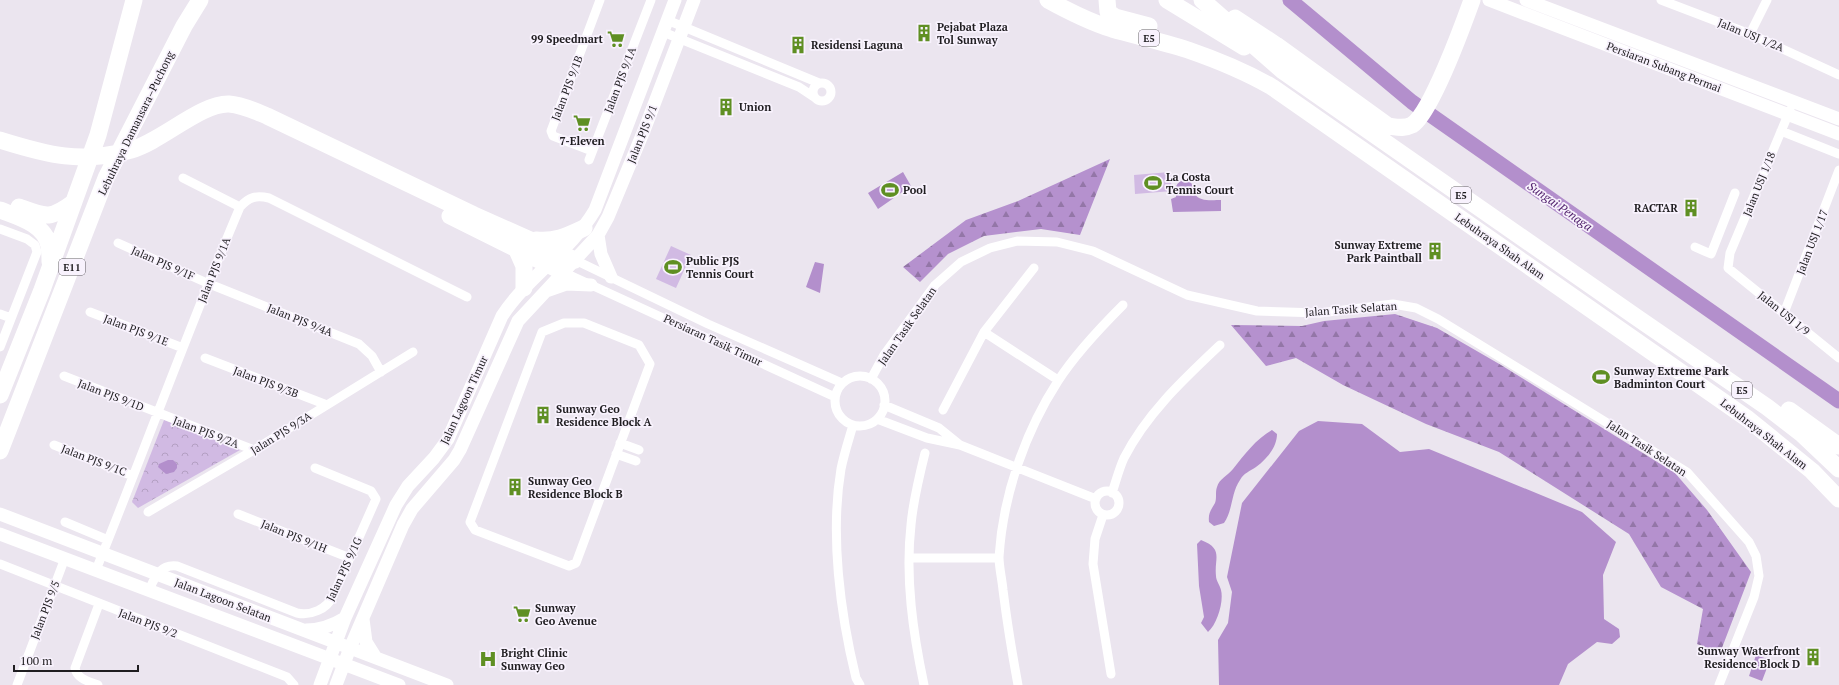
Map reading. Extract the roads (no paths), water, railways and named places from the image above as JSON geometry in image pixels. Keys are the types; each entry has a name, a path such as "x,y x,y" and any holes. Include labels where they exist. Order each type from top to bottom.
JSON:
{"highway":[{"name":"E11","path":"0,395 50,268 98,135 134,0"},
{"name":"Lebuhraya Damansara–Puchong","path":"0,451 106,178 184,26 200,0"},
{"name":"Lebuhraya Shah Alam","path":"1048,0 1085,18 1111,28 1189,50 1251,75 1316,118 1748,419 1812,471 1839,499"},
{"path":"1107,0 1108,12 1115,17 1163,30 1191,40 1251,75"},
{"path":"1167,0 1283,71"},
{"path":"1203,0 1253,29 1388,126 1402,128 1412,124 1419,118 1434,94 1472,0"},
{"name":"Lebuhraya Shah Alam","path":"1203,0 1283,71 1767,407 1802,434 1839,469"},
{"path":"0,151 36,162 110,164 148,155 211,107 230,104 250,108 474,215 568,256"},
{"path":"172,137 212,118 230,115 238,116 555,268"},
{"path":"0,140 69,162"},
{"path":"0,200 38,215 47,216 55,214 74,202"},
{"path":"0,210 25,220 38,228 46,237 49,246 50,268"},
{"path":"532,240 548,241 591,232"},
{"path":"516,248 524,266 524,288"},
{"path":"1639,319 1715,362 1760,390 1839,446"}],"main road":[{"name":"Jalan PJS 9/1","path":"591,232 595,210 675,0"},
{"name":"Jalan PJS 9/1","path":"568,256 608,217 629,168 694,0"},
{"name":"Persiaran Subang Permai","path":"1489,0 1839,134"},
{"name":"Persiaran Subang Permai","path":"1526,0 1839,119"},
{"path":"591,232 611,277"},
{"name":"Jalan Lagoon Timur","path":"320,685 345,618 378,542 402,494 446,443 502,316 524,288 555,268 568,256"},
{"name":"Jalan Lagoon Timur","path":"337,685 350,648 403,525 412,509 454,460 460,450 512,331 526,310 542,293 555,268"},
{"path":"542,293 566,284 591,285"},
{"name":"Jalan Lagoon Selatan","path":"0,514 156,575 447,685"},
{"name":"Jalan Lagoon Selatan","path":"0,534 399,685"},
{"path":"302,630 319,630 345,618"},
{"path":"363,619 366,642 376,658"},
{"path":"301,649 310,656 318,668 320,685"},
{"path":"337,685 349,676 357,674 370,675"}],"street":[{"name":"Jalan PJS 9/1B","path":"591,156 553,136 551,131 600,0"},
{"name":"Jalan PJS 9/1A","path":"591,156 651,0"},
{"name":"Jalan USJ 1/2A","path":"1661,0 1750,34 1839,75"},
{"path":"1750,34 1767,0"},
{"path":"665,26 799,87 818,100 823,100 830,96 830,87 825,83 819,83 681,33"},
{"path":"814,97 813,89 819,83"},
{"name":"Jalan USJ 1/18","path":"1728,268 1730,253 1793,102"},
{"path":"1781,131 1839,154"},
{"name":"Jalan USJ 1/17","path":"1784,313 1839,170"},
{"path":"183,178 240,207 246,200 253,196 269,198 467,297"},
{"path":"1695,247 1711,254 1735,193"},
{"name":"Jalan PJS 9/1A","path":"96,570 207,283 240,207"},
{"path":"0,229 27,239 35,245 37,252 0,347"},
{"name":"Jalan Tasik Selatan","path":"872,379 884,355 935,285 961,262 990,248 1017,241 1057,242 1093,251 1187,295 1257,311 1320,313 1393,304 1416,308 1438,319 1687,472 1749,542 1756,556 1759,576 1754,597 1719,685"},
{"name":"Jalan PJS 9/1F","path":"118,243 207,283"},
{"name":"Persiaran Tasik Timur","path":"568,256 703,322 842,383"},
{"name":"Persiaran Tasik Timur","path":"555,268 835,397"},
{"path":"943,410 984,332 1034,268"},
{"name":"Jalan USJ 1/9","path":"1728,268 1839,357"},
{"name":"Jalan PJS 9/4A","path":"207,283 359,344 372,356 380,372"},
{"path":"1018,685 1008,633 999,558 1005,513 1017,467 1032,428 1058,380 1100,328 1124,305"},
{"name":"Jalan PJS 9/1E","path":"90,312 183,348"},
{"path":"0,314 11,318"},
{"path":"564,323 584,323 639,345 650,364 616,454 576,563 569,566 475,530 470,522 542,332 564,323"},
{"path":"984,332 1058,380"},
{"path":"1112,493 1123,459 1142,426 1173,389 1220,345"},
{"name":"Jalan PJS 9/3A","path":"148,512 254,450 413,352"},
{"name":"Jalan PJS 9/3B","path":"206,358 327,405"},
{"name":"Jalan PJS 9/1D","path":"64,376 158,413"},
{"path":"853,377 866,377 872,379 882,390 884,405 877,419 866,425 854,425 841,417 837,411 835,397 842,383 853,377"},
{"path":"884,405 935,426 960,445"},
{"name":"Jalan PJS 9/2A","path":"158,413 254,450"},
{"path":"877,419 927,438 960,445 1096,499"},
{"path":"854,425 841,467 837,501 836,533 845,627 856,678 860,685"},
{"path":"620,443 639,450"},
{"name":"Jalan PJS 9/1C","path":"54,445 133,476"},
{"path":"924,685 914,625 910,589 910,558 911,526 925,453"},
{"path":"616,454 636,461"},
{"name":"Jalan PJS 9/1G","path":"156,575 164,567 170,565 177,566 297,613 310,614 330,603 375,503 374,495 371,491 315,468"},
{"path":"1102,492 1112,493 1118,499 1118,507 1113,514 1103,515 1096,507 1096,499 1102,492"},
{"name":"Jalan PJS 9/1H","path":"238,514 350,558"},
{"path":"1103,515 1095,539 1093,564 1110,674"},
{"path":"65,522 108,540"},
{"name":"Jalan PJS 9/5","path":"17,685 65,558"},
{"path":"910,558 999,558"},
{"name":"Jalan PJS 9/2","path":"0,564 287,677 294,684"},
{"path":"149,590 156,575"},
{"path":"98,685 79,677 75,668 99,604"}],"waterway":[{"name":"Sungai Penaga","path":"1290,0 1412,102 1839,401"}],"place":[{"name":"Pejabat Plaza Tol Sunway","path":"924,33"},
{"name":"99 Speedmart","path":"616,39"},
{"name":"Residensi Laguna","path":"798,45"},
{"name":"Union","path":"726,107"},
{"name":"7-Eleven","path":"582,123"},
{"name":"La Costa Tennis Court","path":"1153,183"},
{"name":"Pool","path":"890,190"},
{"name":"RACTAR","path":"1691,208"},
{"name":"Sunway Extreme Park Paintball","path":"1435,251"},
{"name":"Public PJS Tennis Court","path":"673,267"},
{"name":"Sunway Extreme Park Badminton Court","path":"1601,377"},
{"name":"Sunway Geo Residence Block A","path":"543,415"},
{"name":"Sunway Geo Residence Block B","path":"515,487"},
{"name":"Sunway Geo Avenue","path":"522,614"},
{"name":"Sunway Waterfront Residence Block D","path":"1813,657"},
{"name":"Bright Clinic Sunway Geo","path":"488,659"}]}
